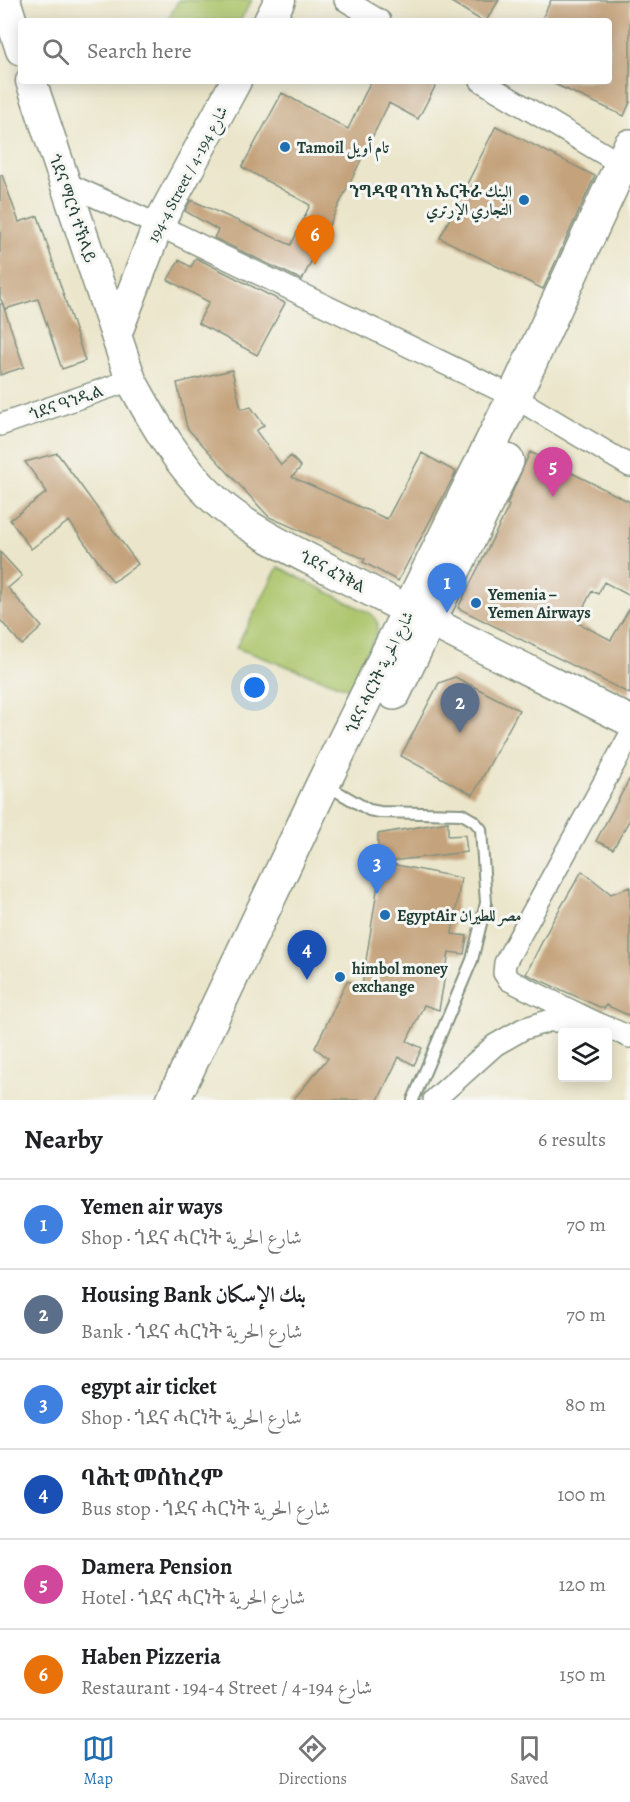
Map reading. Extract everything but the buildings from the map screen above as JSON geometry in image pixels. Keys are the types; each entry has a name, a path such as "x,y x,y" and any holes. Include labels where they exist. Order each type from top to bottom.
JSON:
{"main road":[{"path":"5,0 18,41"},
{"path":"270,18 280,0"},
{"name":"ጎደና ማርሳ ተኽላይ","path":"32,84 116,335"},
{"name":"194-4 Street / شارع 194-4","path":"116,335 158,225 234,84"},
{"name":"ጎደና ሓርነት شارع الحرية","path":"523,403 627,160"},
{"name":"ጎደና ሓርነት شارع الحرية","path":"173,1100 333,790 523,403 630,199"},
{"name":"ጎደና ፈንቅል","path":"116,335 131,380 154,422 179,460 214,499 248,524 419,616 630,721"},
{"name":"ጎደና ሓርነት شارع الحرية","path":"199,1100 333,790"}],"street":[{"path":"345,0 375,18"},
{"path":"487,84 627,160"},
{"path":"63,182 158,225 523,403 630,466"},
{"name":"ጎደና ዓንዲል","path":"0,424 131,380"},
{"path":"630,735 505,963 504,973 509,980 630,1037"},
{"path":"435,1099 495,1045 523,1029 548,1021 592,1021"}],"lane":[{"path":"333,790 369,810 462,814 474,820 481,829 486,903 467,971 413,1100"}],"green space":[{"path":"179,0 252,0 242,18 169,18"},
{"path":"278,567 372,614 378,624 376,635 350,689 236,648"}],"place":[{"name":"Tamoil تام أويل","path":"285,147"},
{"name":"ንግዳዊ ባንክ ኤርትራ البنك التجاري الإرتري","path":"524,200"},
{"name":"Haben Pizzeria","path":"315,265"},
{"name":"Damera Pension","path":"553,497"},
{"name":"Yemenia – Yemen Airways","path":"476,603"},
{"name":"Yemen air ways","path":"447,613"},
{"name":"Housing Bank بنك الإسكان","path":"460,733"},
{"name":"egypt air ticket","path":"377,894"},
{"name":"EgyptAir مصر للطيران","path":"385,915"},
{"name":"himbol money exchange","path":"340,977"},
{"name":"ባሕቲ መስከረም","path":"307,980"}]}
